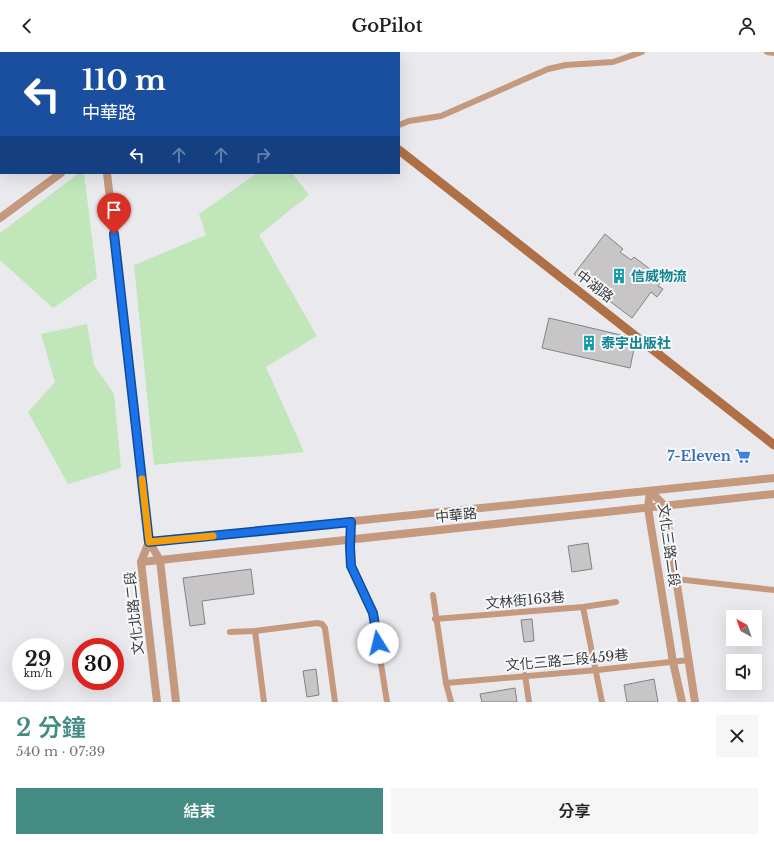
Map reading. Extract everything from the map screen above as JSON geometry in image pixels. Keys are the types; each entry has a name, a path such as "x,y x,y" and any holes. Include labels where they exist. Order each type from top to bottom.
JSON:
{"main road":[{"name":"中湖路","path":"400,151 774,445"}],"street":[{"path":"400,125 409,121 441,116 548,69 566,65 613,62 642,52"},
{"path":"767,52 774,53"},
{"path":"0,218 60,174"},
{"path":"107,174 149,542 160,560 176,702"},
{"name":"中華路","path":"149,542 774,478"},
{"name":"文化三路二段","path":"650,491 665,506 695,702"},
{"name":"文化三路二段","path":"650,491 648,508 673,662 682,702"},
{"name":"中華路","path":"141,562 774,494"},
{"path":"351,522 351,566 373,613 387,702"},
{"name":"文化北路二段","path":"149,542 141,562 157,702"},
{"path":"676,579 774,590"},
{"path":"432,595 446,682 451,702"},
{"name":"文林街163巷","path":"435,619 583,607 616,602"},
{"path":"583,607 597,670 602,702"},
{"path":"230,632 317,623 322,624 326,628 335,702"},
{"path":"255,630 264,702"},
{"name":"文化三路二段459巷","path":"446,682 597,670 689,660"},
{"path":"525,675 529,702"}],"green space":[{"path":"78,174 84,174 97,278 53,308 0,260 0,233"},
{"path":"256,174 293,174 309,195 259,235 317,336 266,367 304,452 154,465 134,265 206,235 199,214"},
{"path":"87,324 94,365 114,394 121,468 68,484 28,412 55,382 41,334"}],"building":[{"name":"信威物流","path":"605,234 623,249 620,252 631,260 634,257 663,279 658,286 663,289 657,297 651,292 632,318 574,274"},
{"name":"泰宇出版社","path":"549,318 625,336 635,344 630,368 542,348"},
{"path":"588,543 592,569 572,572 568,546"},
{"path":"251,569 254,594 202,601 205,624 190,626 183,578"},
{"path":"532,619 534,641 524,642 521,620"},
{"path":"316,669 319,695 307,697 303,671"},
{"path":"654,679 658,702 627,702 624,685"},
{"path":"515,688 517,702 482,702 480,694"}],"slow traffic":[{"path":"142,479 149,542 213,536"}],"place":[{"name":"信威物流","path":"619,276"},
{"name":"泰宇出版社","path":"589,343"},
{"name":"7-Eleven","path":"743,456"}],"route":[{"path":"114,234 149,542 351,522 351,566 373,613 378,643"}]}
